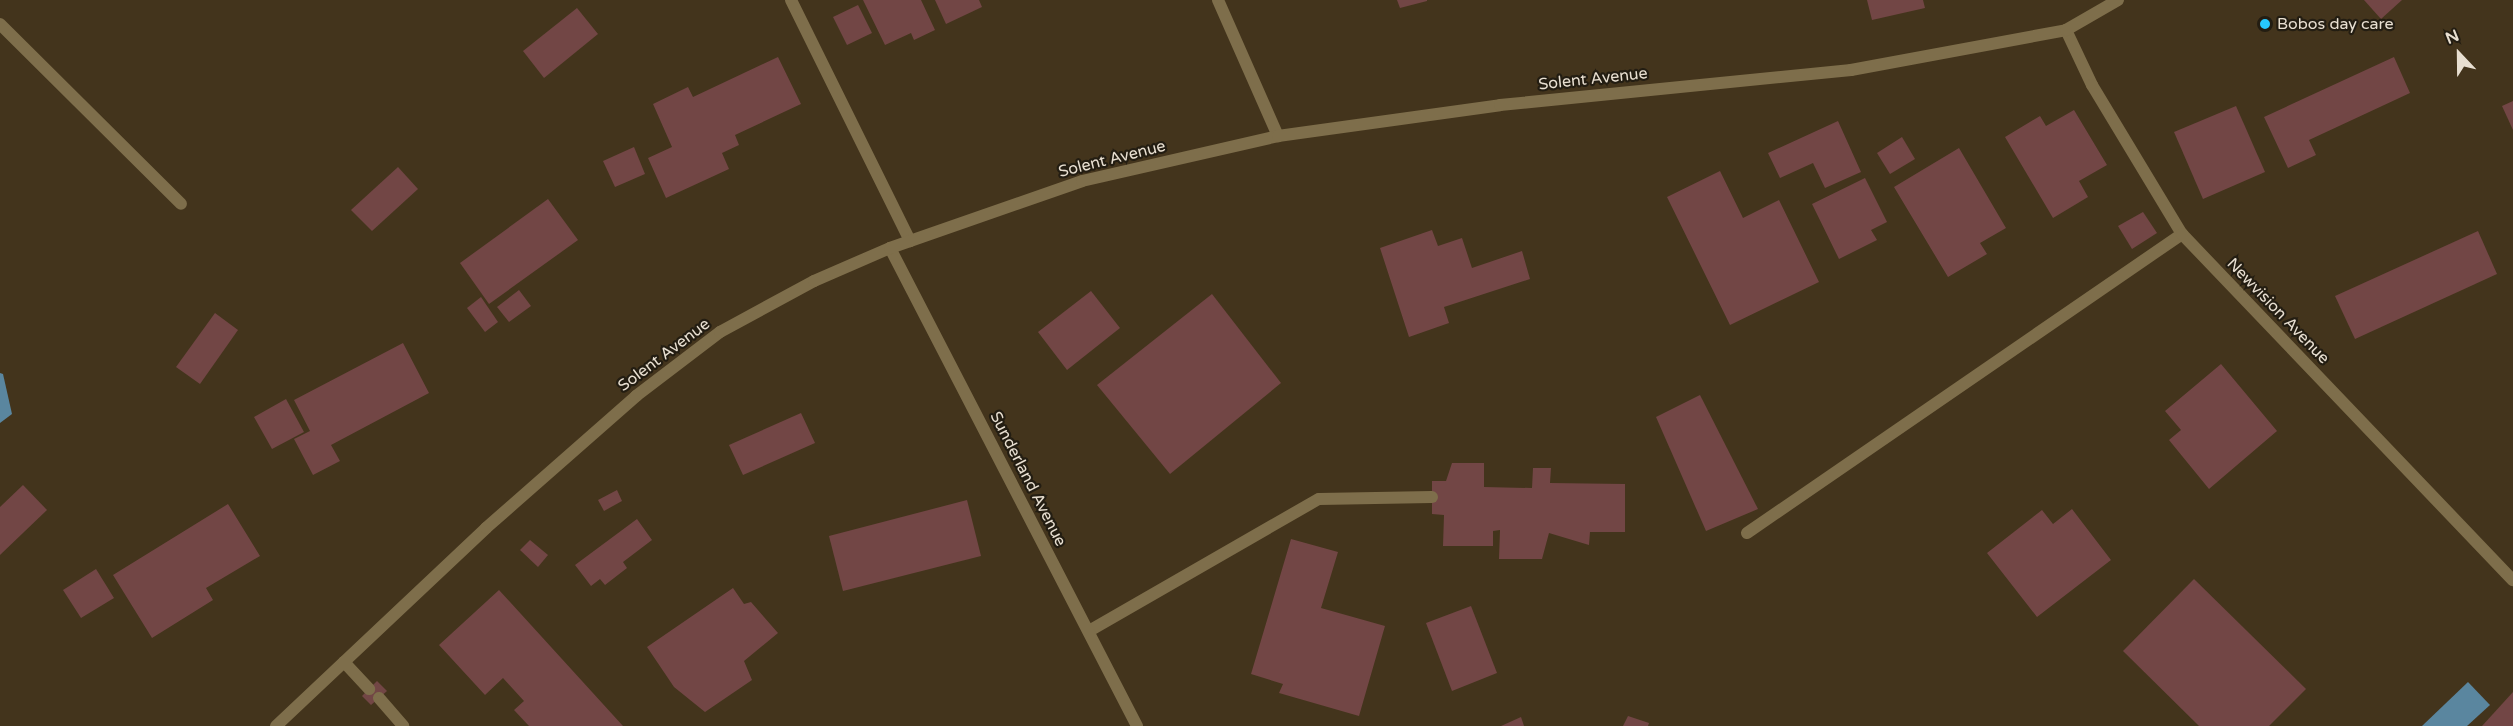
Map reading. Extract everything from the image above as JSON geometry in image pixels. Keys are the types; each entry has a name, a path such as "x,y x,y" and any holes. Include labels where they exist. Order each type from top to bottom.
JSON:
{"street":[{"path":"791,0 910,241"},
{"path":"1218,0 1278,136"},
{"name":"Solent Avenue","path":"276,726 503,513 636,396 711,339 814,281 890,248 1082,181 1278,136 1500,105 1851,70 2066,30 2118,0"},
{"path":"0,24 181,204"},
{"name":"Newvision Avenue","path":"2066,30 2092,85 2182,234 2513,580"},
{"path":"1747,533 2182,234"},
{"name":"Sunderland Avenue","path":"890,248 1137,726"},
{"path":"1089,631 1319,499 1432,497"},
{"path":"344,662 369,689"},
{"path":"379,698 403,726"}],"water":[{"path":"0,373 3,374 12,414 0,423"},
{"path":"2468,682 2490,705 2467,726 2422,726"}],"building":[{"path":"863,0 921,0 935,30 914,40 911,33 885,45"},
{"path":"935,0 979,0 982,7 946,24"},
{"path":"1397,0 1427,0 1427,1 1400,8"},
{"path":"1867,0 1923,0 1925,8 1872,20"},
{"path":"2364,0 2402,0 2381,19"},
{"path":"858,5 872,33 847,45 833,17"},
{"path":"577,8 598,34 544,78 523,51"},
{"path":"778,57 801,104 735,135 739,145 722,153 729,169 666,198 648,158 672,147 653,104 688,87 693,97"},
{"path":"2394,57 2410,93 2309,140 2316,155 2288,168 2264,117"},
{"path":"2513,101 2513,130 2502,106"},
{"path":"2236,106 2265,172 2203,199 2174,132"},
{"path":"2074,110 2107,165 2079,181 2088,197 2053,218 2005,137 2040,116 2046,126"},
{"path":"1838,121 1861,172 1825,188 1813,163 1780,178 1768,153"},
{"path":"1902,137 1915,159 1890,174 1877,153"},
{"path":"634,147 645,174 615,187 603,161"},
{"path":"1959,148 2006,228 1980,243 1987,254 1948,277 1894,187"},
{"path":"398,167 418,189 372,231 351,210"},
{"path":"1720,171 1743,218 1779,200 1819,282 1730,325 1667,197"},
{"path":"1865,178 1887,222 1871,230 1877,240 1839,259 1812,204"},
{"path":"548,199 578,240 489,304 460,263"},
{"path":"2143,212 2157,233 2132,249 2118,226"},
{"path":"1432,230 1438,246 1462,238 1472,268 1522,251 1530,279 1444,307 1449,323 1409,337 1380,248"},
{"path":"2478,231 2497,274 2355,339 2335,296"},
{"path":"519,290 531,306 509,322 497,307"},
{"path":"1091,291 1120,328 1067,370 1038,332"},
{"path":"1212,294 1281,383 1170,474 1097,385"},
{"path":"481,297 498,322 485,332 467,308"},
{"path":"215,313 238,330 200,384 176,367"},
{"path":"403,343 429,393 331,445 340,461 313,475 294,439 310,431 294,400"},
{"path":"2221,364 2277,431 2209,489 2169,440 2181,430 2165,411"},
{"path":"1700,395 1758,509 1706,531 1656,417"},
{"path":"286,399 304,432 272,449 254,417"},
{"path":"801,413 815,443 743,475 729,445"},
{"path":"1452,463 1484,463 1484,487 1532,488 1533,468 1551,468 1550,483 1625,484 1625,532 1590,532 1589,545 1549,533 1542,559 1499,559 1500,530 1493,531 1493,546 1443,546 1444,515 1432,514 1432,481 1446,481"},
{"path":"23,485 47,510 0,555 0,507"},
{"path":"617,490 622,501 604,511 598,500"},
{"path":"967,500 981,556 843,591 829,536"},
{"path":"228,504 260,556 206,588 213,600 152,638 113,575"},
{"path":"2072,509 2111,560 2037,617 1987,553 2042,510 2053,524"},
{"path":"637,519 652,540 623,562 627,568 605,585 600,579 591,586 575,565"},
{"path":"1291,539 1338,552 1321,608 1385,626 1359,716 1279,693 1283,684 1251,674"},
{"path":"530,540 548,555 538,567 520,550"},
{"path":"96,569 114,598 81,618 63,590"},
{"path":"2194,579 2306,689 2269,726 2199,726 2123,651"},
{"path":"733,588 744,604 751,602 778,633 744,661 752,680 705,712 674,687 647,647"},
{"path":"499,590 623,726 529,726 514,710 524,701 503,678 485,695 439,645"},
{"path":"1471,606 1497,673 1452,691 1426,623"},
{"path":"377,681 387,691 371,705 362,696"},
{"path":"2513,692 2513,726 2482,726"},
{"path":"1628,716 1649,723 1648,726 1623,726"},
{"path":"1521,717 1524,726 1501,726"}],"place":[{"name":"Bobos day care","path":"2265,24"}]}
